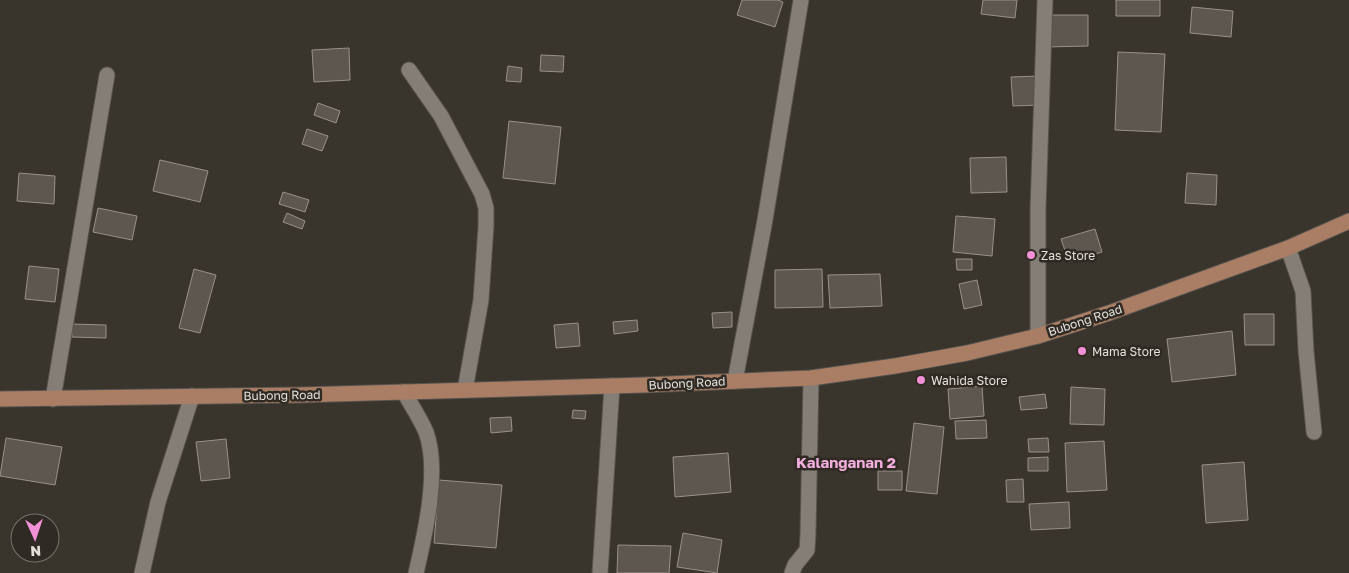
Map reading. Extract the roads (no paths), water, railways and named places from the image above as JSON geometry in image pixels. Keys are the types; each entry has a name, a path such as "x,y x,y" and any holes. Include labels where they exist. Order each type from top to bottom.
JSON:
{"main road":[{"name":"Bubong Road","path":"0,400 404,392 811,378 967,353 1038,336 1109,313 1288,248 1349,222"}],"street":[{"path":"735,381 765,220 801,0"},
{"path":"1038,336 1038,209 1045,0"},
{"path":"409,70 441,116 482,194 486,208 481,300 465,390"},
{"path":"53,399 107,75"},
{"path":"1288,248 1303,291 1314,432"},
{"path":"792,573 795,565 807,550 808,542 811,378"},
{"path":"600,573 612,386"},
{"path":"404,392 426,434 431,462 428,514 424,542 416,573"},
{"path":"142,573 158,502 192,396"}],"place":[{"name":"Zas Store","path":"1031,255"},
{"name":"Mama Store","path":"1082,351"},
{"name":"Wahida Store","path":"921,380"}],"district":[{"name":"Kalanganan 2","path":"846,462"}]}
